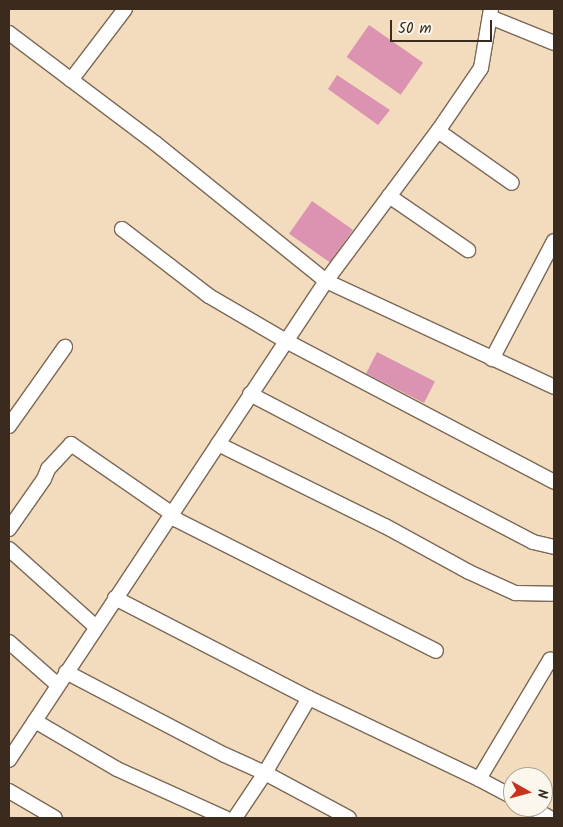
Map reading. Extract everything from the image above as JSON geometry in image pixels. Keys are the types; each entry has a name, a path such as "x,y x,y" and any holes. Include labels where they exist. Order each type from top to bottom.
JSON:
{"street":[{"path":"71,80 125,9"},
{"path":"9,760 14,742 35,721 171,513 326,282 438,131 481,68 491,13 554,43"},
{"path":"9,33 155,143 326,282 554,387"},
{"path":"438,131 512,183"},
{"path":"389,196 468,250"},
{"path":"122,229 209,296 286,341 554,482"},
{"path":"492,359 554,241"},
{"path":"9,426 65,347"},
{"path":"250,394 533,542 554,547"},
{"path":"9,530 44,479 48,469 72,444 171,513 177,520 436,651"},
{"path":"218,444 385,526 469,572 515,593 554,594"},
{"path":"9,550 96,627"},
{"path":"115,598 309,698 503,792"},
{"path":"9,642 58,685"},
{"path":"480,779 550,660 554,662"},
{"path":"66,672 225,755 266,773 349,818"},
{"path":"236,818 266,773 309,698"},
{"path":"35,721 116,769 225,818"},
{"path":"9,791 55,818"}],"building":[{"path":"369,25 423,63 401,95 347,57"},
{"path":"337,75 390,110 378,125 328,89"},
{"path":"312,201 353,230 330,262 289,234"},
{"path":"377,352 435,382 424,403 366,373"}]}
